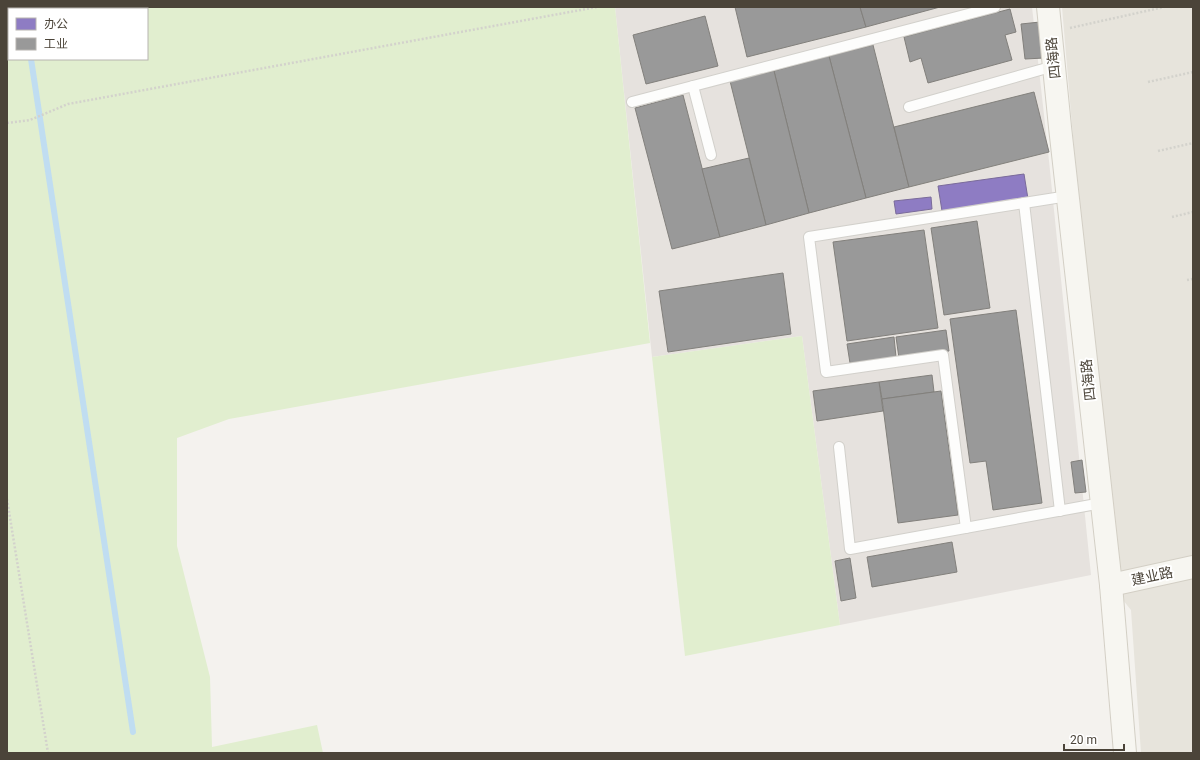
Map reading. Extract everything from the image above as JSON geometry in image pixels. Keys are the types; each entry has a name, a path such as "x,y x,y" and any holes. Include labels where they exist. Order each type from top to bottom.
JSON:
{"street":[{"name":"四海路","path":"1048,7 1111,584 1125,753"},
{"name":"建业路","path":"1111,584 1193,567"}],"lane":[{"path":"632,102 995,7"},
{"path":"909,107 1054,66"},
{"path":"693,86 711,155"},
{"path":"966,528 943,355 826,372 809,237 1068,196"},
{"path":"1024,203 1060,511"},
{"path":"839,447 850,549 1102,503"}],"path":[{"path":"7,123 30,120 68,104 597,7"},
{"path":"1050,32 1164,7"},
{"path":"1148,82 1193,72"},
{"path":"1158,151 1193,143"},
{"path":"1172,217 1193,212"},
{"path":"1187,280 1193,279"},
{"path":"7,499 48,753"}],"shaded area":[{"path":"615,7 1032,7 1091,575 840,625 802,336 652,357"},
{"path":"1062,7 1193,7 1193,753 1141,753 1131,610 1111,585"}],"green space":[{"path":"7,7 615,7 650,343 229,419 177,438 177,546 210,677 212,747 317,725 323,753 7,753"},
{"path":"802,336 840,625 685,656 652,357"}],"building: 办公":[{"path":"1024,174 1028,199 942,211 938,186"},
{"path":"931,197 932,209 896,214 894,201"}],"building: 工业":[{"path":"735,7 860,7 866,27 747,57"},
{"path":"860,7 940,7 866,27"},
{"path":"1010,9 1016,32 1005,35 1012,60 928,83 921,58 910,62 904,37"},
{"path":"705,16 718,66 646,84 633,35"},
{"path":"1040,22 1044,58 1025,59 1021,24"},
{"path":"873,45 909,187 866,198 829,56"},
{"path":"829,56 866,198 809,213 774,71"},
{"path":"774,71 809,213 766,225 730,81"},
{"path":"1034,92 1049,152 909,187 894,127"},
{"path":"683,95 720,237 672,249 635,108"},
{"path":"749,158 766,225 720,237 702,169"},
{"path":"977,221 990,308 944,315 931,228"},
{"path":"924,230 938,328 847,341 833,242"},
{"path":"783,273 791,334 668,352 659,291"},
{"path":"1016,310 1042,503 993,510 986,461 970,463 950,319"},
{"path":"946,330 949,351 899,358 896,337"},
{"path":"894,337 896,357 850,363 847,344"},
{"path":"932,375 934,392 882,399 879,382"},
{"path":"879,382 883,411 817,421 813,391"},
{"path":"941,391 958,515 898,523 882,399"},
{"path":"1082,460 1086,492 1075,493 1071,462"},
{"path":"952,542 957,572 872,587 867,557"},
{"path":"850,558 856,598 841,601 835,561"}],"waterway":[{"path":"31,60 133,732"}]}
